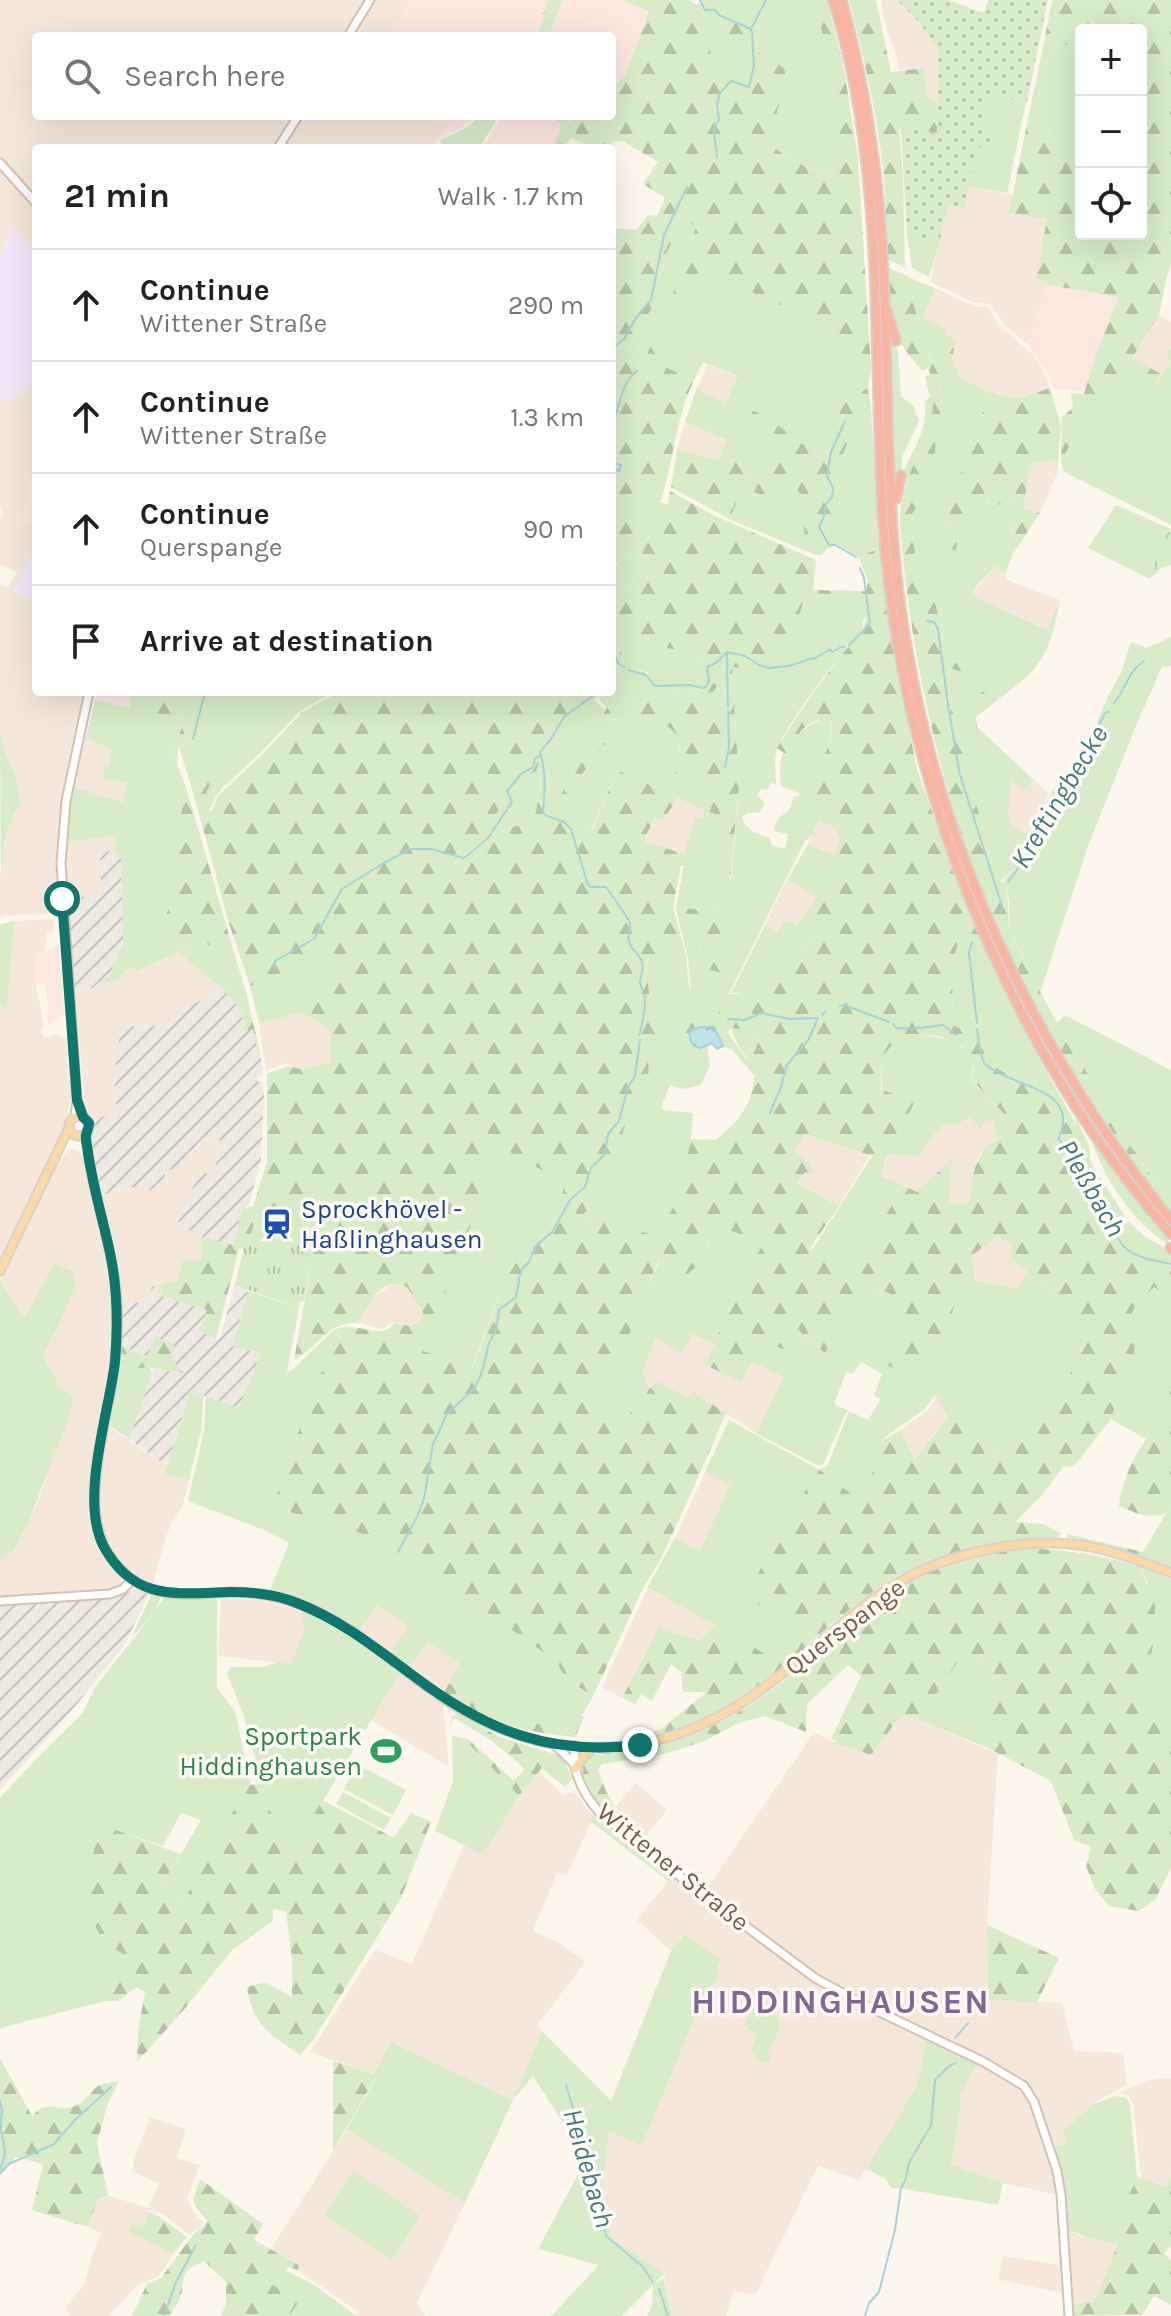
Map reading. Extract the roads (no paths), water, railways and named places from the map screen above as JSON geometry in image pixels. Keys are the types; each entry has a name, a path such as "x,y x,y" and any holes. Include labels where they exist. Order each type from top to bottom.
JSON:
{"highway":[{"path":"833,0 852,79 870,213 883,521 903,671 927,774 963,881 1020,1008 1088,1136"},
{"path":"842,0 856,53 874,160 893,536 904,629 922,720 948,815 971,877 1023,995 1071,1082 1130,1168 1171,1220"},
{"path":"883,293 896,341"},
{"path":"893,536 896,492 901,475"},
{"path":"1069,1096 1123,1174 1171,1234"}],"main road":[{"path":"350,32 370,0"},
{"path":"280,144 296,120"},
{"path":"0,163 32,199"},
{"path":"79,1117 61,850 66,801 88,696"},
{"path":"79,1117 70,1122 73,1134 89,1161"},
{"path":"79,1117 89,1123 86,1134 89,1161 110,1253 117,1302 115,1362 95,1490 95,1513 103,1545 118,1567 148,1588 159,1591 185,1595 249,1593 301,1604 339,1623 467,1712 496,1727 555,1745 575,1746 575,1766"},
{"path":"0,1271 60,1147 73,1134 86,1134"},
{"name":"Querspange","path":"575,1746 625,1746 663,1739 718,1718 754,1696 868,1602 900,1581 933,1566 981,1551 1028,1544 1084,1546 1171,1573"},
{"path":"0,1601 110,1594 127,1586 133,1579"},
{"name":"Wittener Straße","path":"555,1745 575,1766 585,1793 611,1824 796,1965 840,1992 984,2062 1024,2086 1034,2102 1057,2171 1069,2316"},
{"path":"575,1766 595,1747"}],"water":[{"path":"700,1027 714,1027 723,1046 717,1049 712,1043 701,1048 694,1046 690,1032"}],"waterway":[{"path":"700,0 705,10 715,10 719,15 751,29 752,33 754,66 749,87 731,81 720,93 717,104 719,120 714,133 717,157"},
{"path":"752,27 766,0"},
{"path":"616,346 651,300 664,235 687,187"},
{"path":"616,414 627,382 637,371"},
{"name":"Pleßbach","path":"845,421 831,452 827,476 833,488 832,497 825,506 819,527 829,545 835,545 856,557"},
{"path":"616,463 621,465 619,471 616,470"},
{"name":"Kreftingbecke","path":"1166,538 1169,533"},
{"name":"Kreftingbecke","path":"1156,562 1156,568"},
{"name":"Pleßbach","path":"849,645 870,624 860,568"},
{"name":"Pleßbach","path":"927,621 934,622 938,629 960,775 1002,906 1001,912"},
{"path":"628,670 646,675 655,686 690,685 702,688 709,680 707,667 727,652 745,656 769,668 789,666 814,659 830,649 832,652 844,647"},
{"path":"727,652 728,707"},
{"path":"616,658 624,667"},
{"name":"Kreftingbecke","path":"1114,703 1134,670 1144,661"},
{"path":"193,739 204,696"},
{"path":"592,696 564,717 540,752 544,782 543,812 571,829 588,885 606,887 630,923 629,942 643,964 640,981 645,1003 639,1035"},
{"path":"725,767 729,748 728,711"},
{"name":"Kreftingbecke","path":"1008,882 1028,855 1051,800 1077,767 1106,712 1109,712"},
{"path":"275,967 275,961 314,939 342,889 382,864 410,849 431,849 464,858 488,838 512,802 507,791 521,774 533,767 540,755"},
{"name":"Pleßbach","path":"972,942 969,953 977,1023"},
{"path":"840,1006 889,1022"},
{"path":"822,1015 826,1011"},
{"path":"728,1019 745,1020 761,1013 790,1019 818,1018"},
{"path":"770,1113 787,1065 809,1039 817,1020"},
{"path":"893,1024 896,1028 911,1029 943,1025 956,1035"},
{"name":"Pleßbach","path":"977,1029 986,1065 1041,1091 1061,1109 1063,1122 1058,1139 1066,1146 1094,1204 1124,1247 1147,1259 1171,1264"},
{"path":"398,1552 424,1499 433,1444 447,1414 475,1388 489,1343 496,1331 499,1310 516,1297 521,1270 529,1262 535,1247 553,1231 570,1200 585,1187 591,1168 605,1154 608,1134 619,1121 628,1087 635,1076 640,1040"},
{"path":"955,2038 968,2023"},
{"path":"865,2316 869,2303 879,2292 909,2163 931,2125 935,2080 956,2063"},
{"name":"Heidebach","path":"566,2085 595,2181 606,2236 642,2266 653,2282"},
{"path":"0,2173 9,2164 54,2144 111,2087"},
{"path":"0,2101 5,2153 0,2169"},
{"path":"164,2316 176,2282 196,2245"},
{"name":"Heidebach","path":"659,2289 668,2316"}],"place":[{"name":"Sprockhövel - Haßlinghausen","path":"277,1224"},
{"name":"Sportpark Hiddinghausen","path":"386,1751"}],"district":[{"name":"HIDDINGHAUSEN","path":"841,2002"}]}
